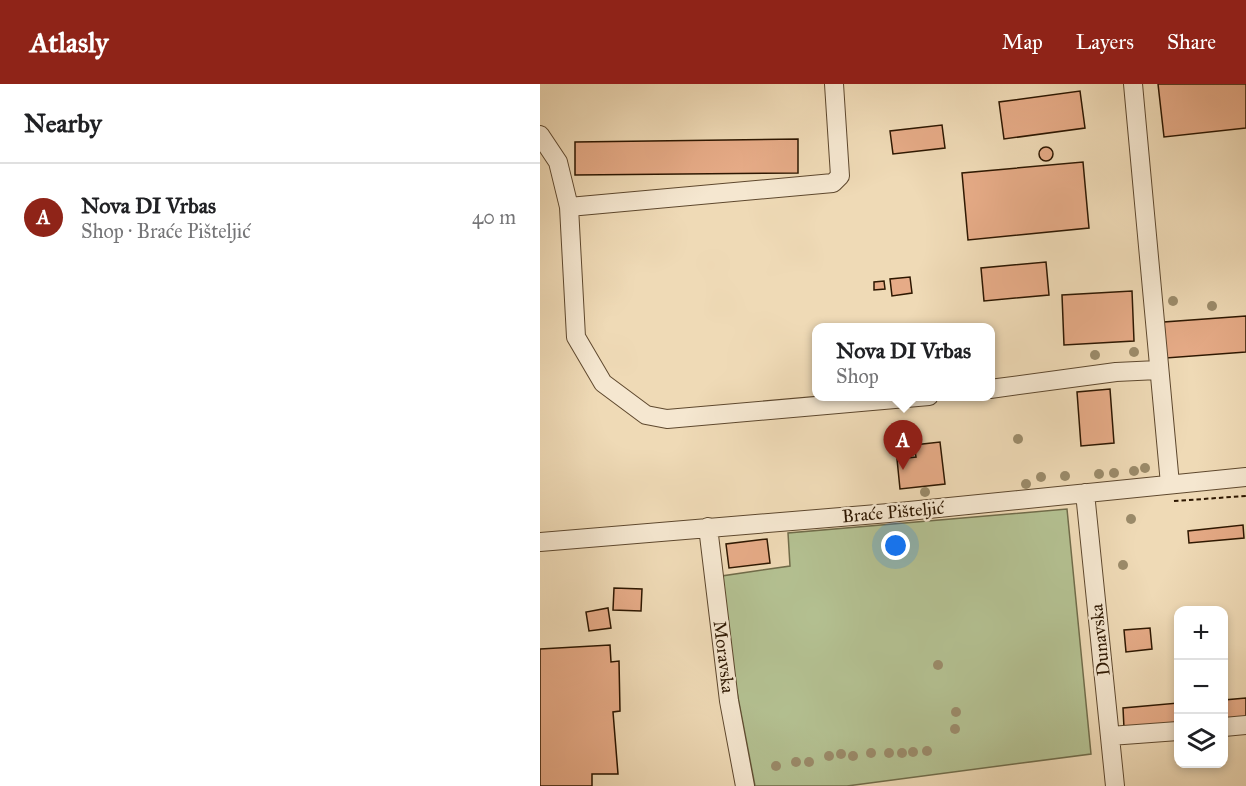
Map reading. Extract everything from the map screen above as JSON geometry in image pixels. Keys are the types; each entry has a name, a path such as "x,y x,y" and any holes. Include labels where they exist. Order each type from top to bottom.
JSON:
{"street":[{"path":"569,207 832,183 840,176 834,84"},
{"path":"1133,84 1171,493"},
{"path":"540,135 558,162 569,207 576,337 603,383 646,415 668,419 694,419 878,401"},
{"path":"995,388 1116,372 1158,370"},
{"name":"Braće Pišteljić","path":"540,542 889,513 1085,493 1171,493 1246,477"},
{"name":"Dunavska","path":"1085,493 1115,786"},
{"name":"Moravska","path":"708,527 729,701 745,786"},
{"path":"1228,727 1246,725"},
{"path":"1110,736 1174,731"}],"path":[{"path":"1171,493 1246,496"}],"green space":[{"path":"1067,509 1091,754 847,786 755,786 715,577 790,566 788,533"}],"building":[{"path":"1158,84 1246,84 1246,128 1164,137"},
{"path":"1080,91 1085,128 1004,139 999,102"},
{"path":"942,125 945,148 893,154 890,131"},
{"path":"798,139 798,173 575,175 575,142"},
{"path":"1043,147 1049,147 1053,154 1049,161 1043,161 1039,157 1039,151"},
{"path":"1083,162 1089,228 968,240 962,173"},
{"path":"1046,262 1049,295 984,301 981,268"},
{"path":"910,277 912,293 892,296 890,279"},
{"path":"884,281 885,289 874,290 874,282"},
{"path":"1132,291 1134,341 1064,345 1062,295"},
{"path":"1246,316 1246,352 1166,358 1164,322"},
{"path":"1110,389 1114,443 1081,446 1077,392"},
{"path":"940,442 945,484 900,489 897,459 916,457 914,445"},
{"path":"1243,525 1244,538 1189,543 1188,531"},
{"path":"767,539 770,563 729,568 726,544"},
{"path":"614,588 642,589 641,611 613,610"},
{"path":"608,608 611,628 589,631 586,612"},
{"path":"1150,628 1152,649 1126,652 1124,630"},
{"path":"610,645 611,662 619,661 620,711 613,712 618,774 592,774 592,786 540,786 540,649"},
{"path":"1246,698 1246,720 1228,722 1228,700"},
{"path":"1174,703 1174,724 1124,728 1123,708"}],"place":[{"name":"Nova DI Vrbas","path":"903,470"}]}
